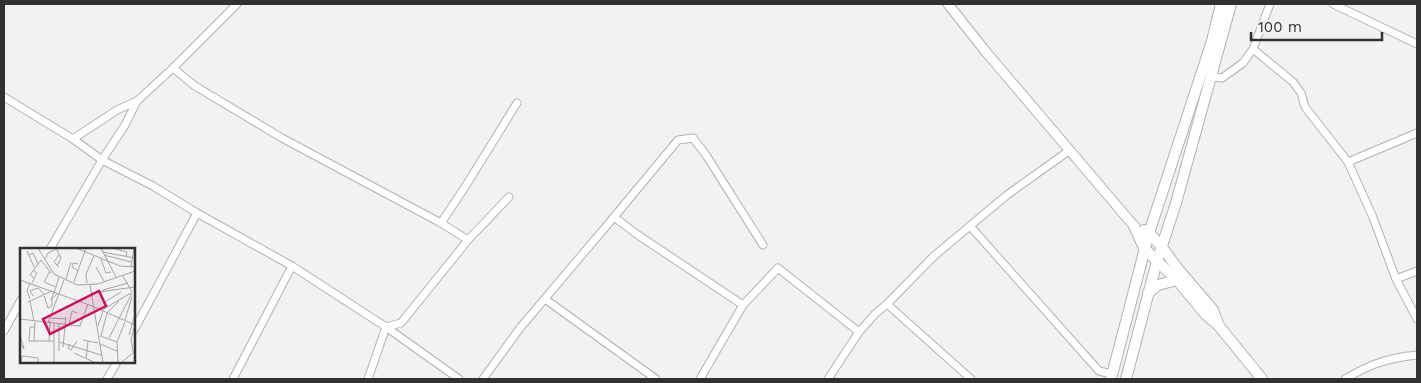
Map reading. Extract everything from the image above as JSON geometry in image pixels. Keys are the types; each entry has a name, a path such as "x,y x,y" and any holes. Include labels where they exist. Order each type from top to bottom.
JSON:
{"main road":[{"path":"1112,377 1148,233 1212,41 1221,4"},
{"path":"1126,379 1156,261 1176,203 1231,4"},
{"path":"1134,226 1148,233 1161,246 1178,274 1213,310 1219,326 1262,379"},
{"path":"1134,226 1144,248 1156,261 1178,274"},
{"path":"1167,227 1171,253 1178,274"},
{"path":"1148,293 1178,274"}],"street":[{"path":"73,139 117,110 137,101 237,4"},
{"path":"948,4 986,52 1134,226"},
{"path":"1211,77 1222,78 1243,64 1253,49 1270,4"},
{"path":"1333,4 1417,44"},
{"path":"1253,49 1293,82 1301,93 1305,107 1348,162 1372,215 1396,279 1417,320"},
{"path":"173,68 195,86 274,134 441,223 468,240"},
{"path":"5,100 73,139 102,160 154,186 197,213 292,266 386,327 459,379"},
{"path":"51,248 102,160 125,125 137,101"},
{"path":"441,223 465,188 517,103"},
{"path":"1348,162 1417,133"},
{"path":"483,379 520,328 678,140 693,138 706,155 763,245"},
{"path":"828,379 859,332 934,256 1007,195 1070,150"},
{"path":"386,327 402,323 468,240 508,197"},
{"path":"135,328 197,213"},
{"path":"614,217 743,305"},
{"path":"970,226 1098,372 1112,377"},
{"path":"233,379 292,266"},
{"path":"700,379 743,305 778,268 859,332"},
{"path":"1396,279 1417,270"},
{"path":"545,299 656,379"},
{"path":"4,331 20,302"},
{"path":"887,304 971,379"},
{"path":"368,379 386,327"},
{"path":"1345,379 1377,362 1402,356 1417,355"},
{"path":"107,379 116,363"}]}
